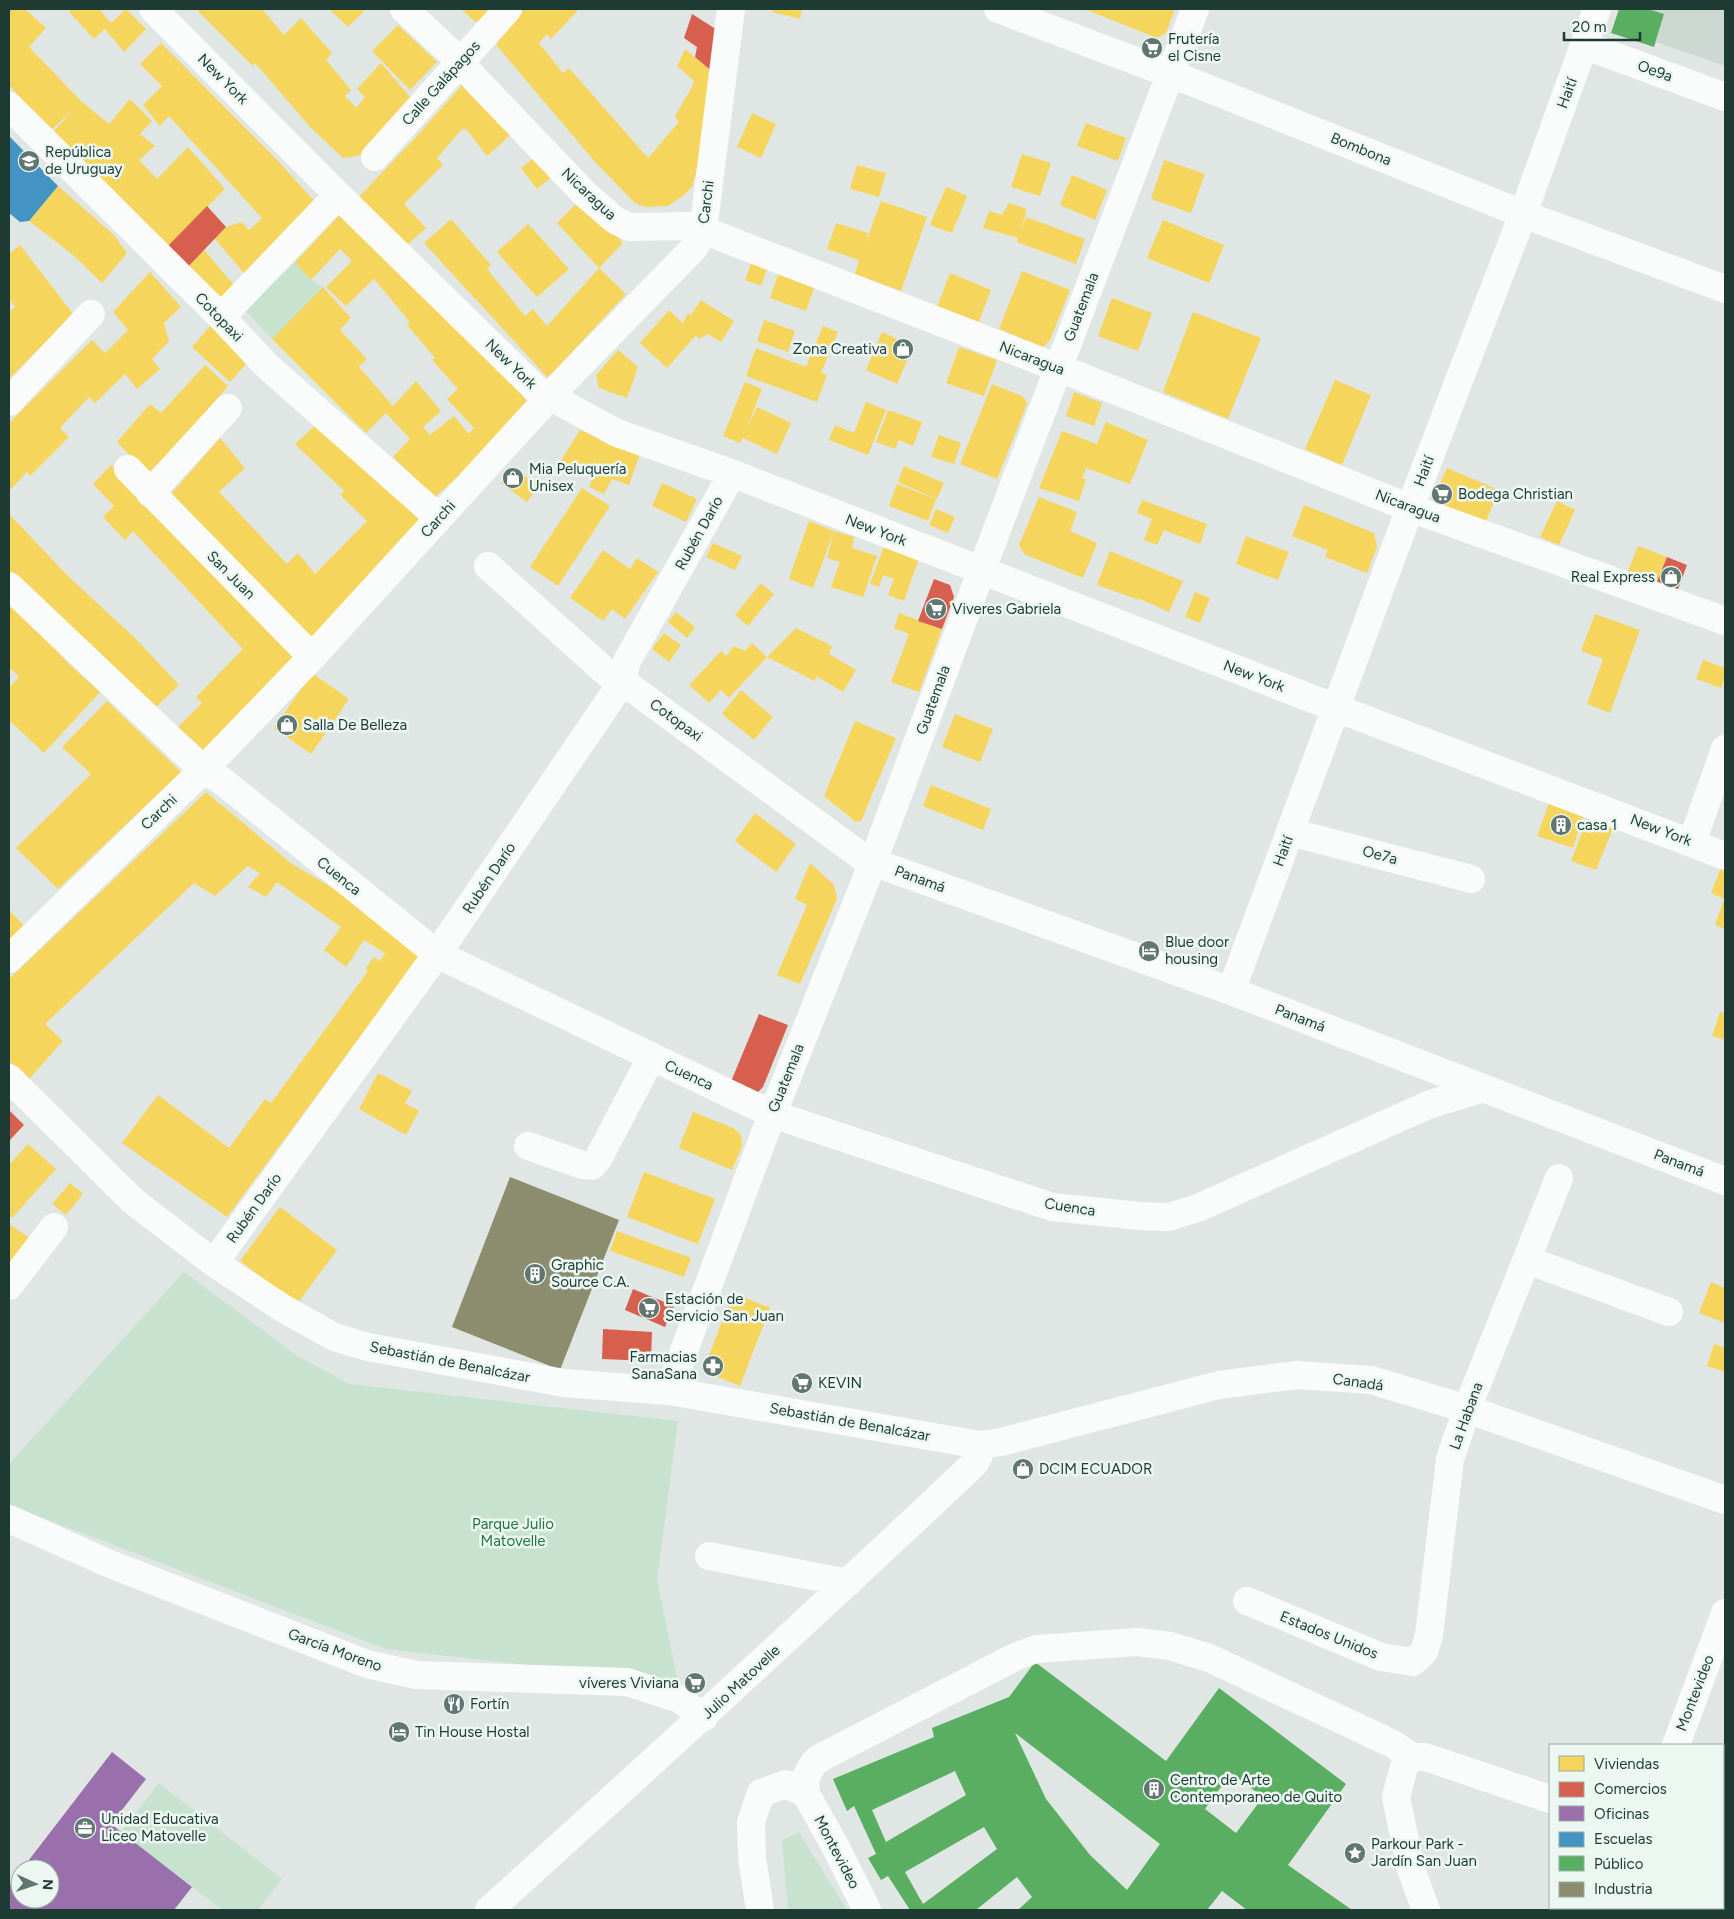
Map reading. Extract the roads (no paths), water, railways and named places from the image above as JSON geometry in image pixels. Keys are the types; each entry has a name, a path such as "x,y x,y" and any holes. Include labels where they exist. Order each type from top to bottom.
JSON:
{"street":[{"name":"New York","path":"153,9 338,195 536,389 617,433 731,473 1336,708 1725,856"},
{"name":"Nicaragua","path":"404,9 461,62 586,195 615,220 629,227 690,226 1058,368 1410,508 1725,621"},
{"name":"Calle Galápagos","path":"374,157 508,9"},
{"name":"Carchi","path":"9,959 203,770 312,657 550,396 694,248 702,231 730,9"},
{"name":"Bombona","path":"998,9 1170,74 1523,214 1725,289"},
{"name":"Guatemala","path":"669,1391 772,1114 873,862 981,570 1195,9"},
{"name":"Haití","path":"1231,991 1410,508 1523,214 1598,9"},
{"name":"Oe9a","path":"1584,45 1725,97"},
{"name":"Cotopaxi","path":"9,106 221,317 266,365 439,518"},
{"path":"221,317 338,195"},
{"path":"9,402 91,314"},
{"path":"150,492 228,408"},
{"name":"San Juan","path":"128,469 312,657"},
{"name":"Rubén Darío","path":"214,1263 437,954 621,682 627,661 731,473"},
{"name":"Cotopaxi","path":"488,566 608,673 861,856 873,862"},
{"name":"Cuenca","path":"9,586 203,770 221,780 437,954 651,1058 772,1114 1052,1207 1169,1217 1198,1208 1428,1105 1483,1088"},
{"path":"1692,842 1725,749"},
{"name":"Oe7a","path":"1290,832 1470,879"},
{"name":"Panamá","path":"873,862 1231,991 1725,1181"},
{"path":"528,1146 592,1166 598,1159 651,1058"},
{"name":"Sebastián de Benalcázar","path":"9,1078 133,1201 214,1263 284,1309 334,1337 368,1347 564,1383 669,1391 980,1445"},
{"name":"La Habana","path":"1413,1662 1424,1652 1429,1635 1450,1459 1467,1409 1559,1178"},
{"path":"9,1286 54,1227"},
{"path":"1527,1260 1670,1312"},
{"name":"Canadá","path":"980,1445 1001,1442 1219,1386 1297,1376 1371,1380 1467,1409 1725,1500"},
{"name":"Julio Matovelle","path":"489,1910 704,1716 974,1464 979,1455 980,1445"},
{"name":"García Moreno","path":"9,1519 110,1564 368,1664 416,1675 627,1682 679,1699 704,1716"},
{"path":"709,1556 848,1583"},
{"name":"Estados Unidos","path":"1247,1601 1381,1657 1413,1662"},
{"name":"Montevideo","path":"1676,1744 1725,1613"},
{"path":"806,1794 805,1779 813,1764 820,1758 1015,1657 1036,1649 1137,1642 1170,1646 1209,1658 1393,1744 1412,1757 1425,1757 1549,1799"},
{"path":"1412,1757 1404,1767 1396,1797 1411,1869 1426,1910"},
{"path":"760,1910 752,1856 752,1822 762,1793 786,1784 806,1794"},
{"name":"Montevideo","path":"806,1794 867,1910"}],"place":[{"name":"Frutería el Cisne","path":"1152,48"},
{"name":"República de Uruguay","path":"29,161"},
{"name":"Zona Creativa","path":"903,349"},
{"name":"Mia Peluquería Unisex","path":"513,478"},
{"name":"Bodega Christian","path":"1442,494"},
{"name":"Real Express","path":"1671,577"},
{"name":"Viveres Gabriela","path":"936,609"},
{"name":"Salla De Belleza","path":"287,725"},
{"name":"casa 1","path":"1561,825"},
{"name":"Blue door housing","path":"1149,951"},
{"name":"Graphic Source C.A.","path":"535,1274"},
{"name":"Estación de Servicio San Juan","path":"649,1308"},
{"name":"Farmacias SanaSana","path":"713,1366"},
{"name":"KEVIN","path":"802,1383"},
{"name":"DCIM ECUADOR","path":"1023,1469"},
{"name":"víveres Viviana","path":"695,1683"},
{"name":"Fortín","path":"454,1704"},
{"name":"Tin House Hostal","path":"399,1732"},
{"name":"Centro de Arte Contemporaneo de Quito","path":"1154,1789"},
{"name":"Unidad Educativa Liceo Matovelle","path":"85,1828"},
{"name":"Parkour Park - Jardín San Juan","path":"1355,1853"}],"park label":[{"name":"Parque Julio Matovelle","path":"513,1532"}]}
